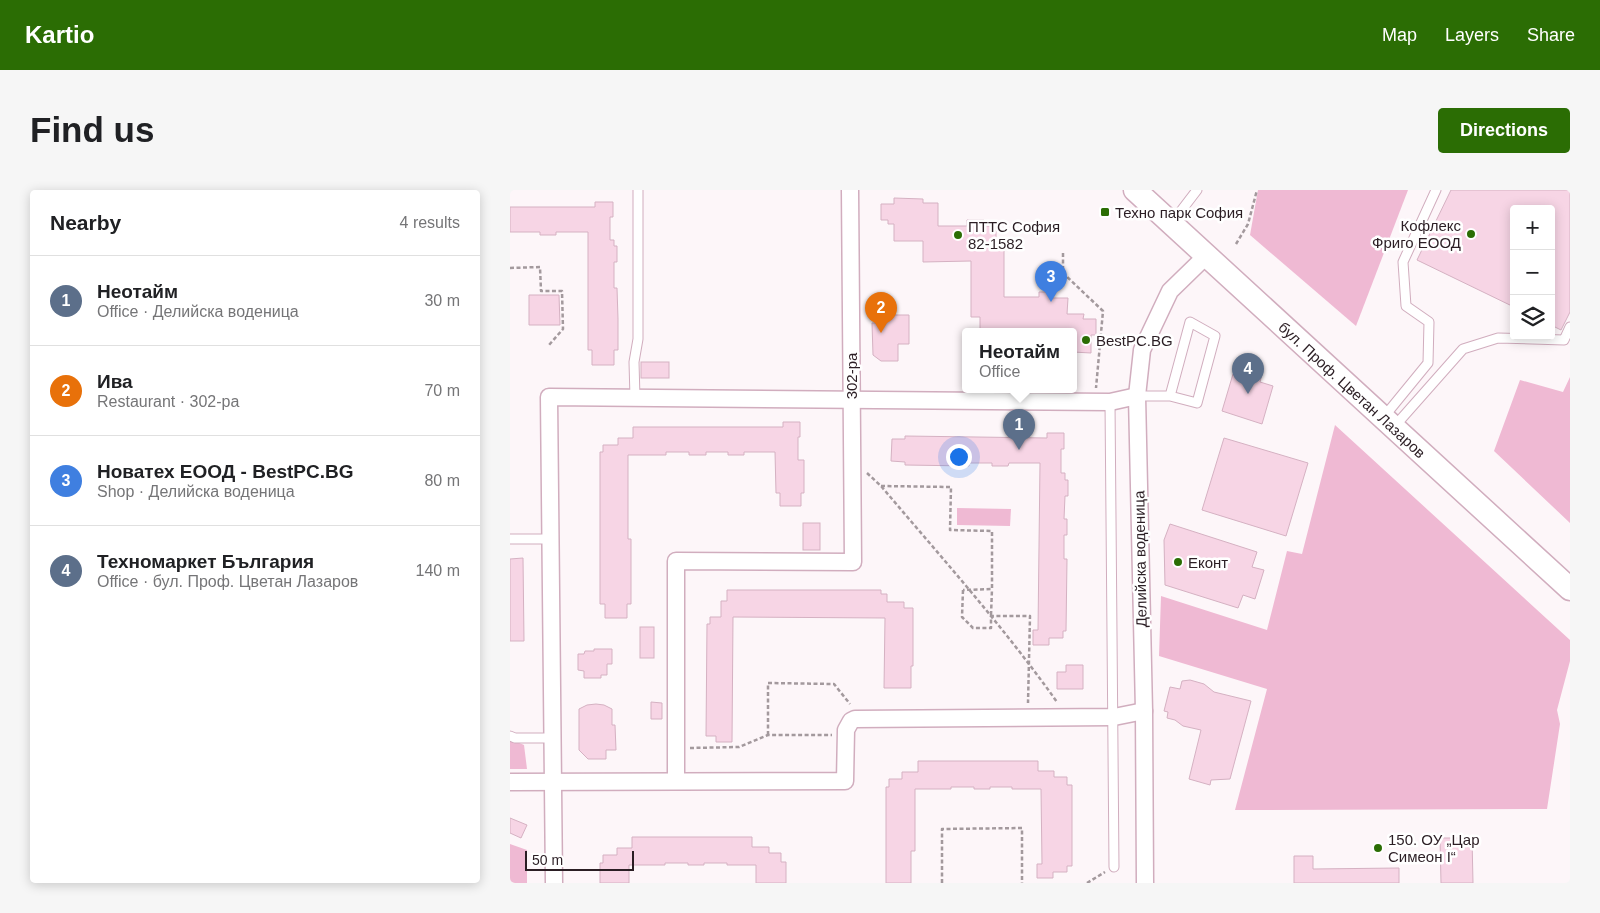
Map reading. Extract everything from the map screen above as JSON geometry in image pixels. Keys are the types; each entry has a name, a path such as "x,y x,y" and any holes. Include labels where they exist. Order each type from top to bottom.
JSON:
{"main road":[{"name":"бул. Проф. Цветан Лазаров","path":"1135,190 1570,589"}],"street":[{"name":"302-ра","path":"676,748 676,561 852,562 850,190"},
{"name":"Делийска воденица","path":"1145,883 1144,711 1137,396 1142,350 1170,291 1206,256"},
{"path":"554,883 549,397 1103,402 1137,396"},
{"path":"511,783 845,781 846,730 851,721 860,718 1114,717 1144,711"},
{"path":"676,748 676,781"}],"lane":[{"path":"635,398 634,362 638,338 638,190"},
{"path":"1171,224 1197,190"},
{"path":"1388,423 1428,363 1429,322 1406,306 1403,262 1436,190"},
{"path":"1137,396 1170,396 1197,402 1214,336 1190,322 1170,396"},
{"path":"1388,423 1463,349 1498,338 1564,340 1570,327"},
{"path":"1103,402 1114,717 1114,867"},
{"path":"510,539 551,539"},
{"path":"510,736 515,738 553,738"}],"path":[{"path":"1236,244 1248,224 1258,190"},
{"path":"1062,253 1063,273 1103,311 1103,402"},
{"path":"510,268 540,267 541,291 562,291 563,329 549,345"},
{"path":"852,458 881,486 991,616 1029,662 1068,717"},
{"path":"881,486 951,487 950,530 992,531 991,628 973,628 962,617 963,584"},
{"path":"963,590 992,589"},
{"path":"991,616 1030,616 1027,717"},
{"path":"768,735 768,683 834,684 860,718"},
{"path":"676,748 739,747 768,735 846,735"},
{"path":"942,883 942,829 1022,828 1022,883"},
{"path":"1087,883 1114,867"}],"shaded area":[{"path":"1258,190 1408,190 1356,326 1250,235"},
{"path":"1570,377 1570,523 1494,451 1520,380 1563,392"},
{"path":"1335,425 1570,640 1570,661 1557,710 1560,724 1547,809 1235,810 1267,689 1159,656 1161,596 1267,630 1287,551 1302,554"},
{"path":"957,508 1011,509 1010,526 957,525"},
{"path":"510,739 524,745 527,769 510,769"},
{"path":"510,844 527,850 527,883 510,883"}],"building":[{"name":"Кофлекс Фриго ЕООД","path":"1451,190 1570,190 1570,312 1561,330 1555,327 1555,205 1510,205 1510,305 1417,260"},
{"path":"894,198 923,199 923,203 938,203 938,226 967,226 967,220 984,220 984,226 996,226 996,245 1004,245 1004,297 1039,297 1039,292 1052,292 1052,298 1068,298 1067,314 1084,314 1083,319 1096,319 1096,335 1091,335 1091,353 1077,352 1077,328 980,328 980,317 971,317 971,261 923,262 923,241 894,241 894,224 888,224 888,220 881,220 881,204 894,204"},
{"path":"595,202 613,202 613,217 610,217 610,240 614,240 614,246 617,246 617,262 614,262 614,288 617,288 618,319 618,350 614,350 614,365 592,365 592,350 588,350 588,232 556,232 556,235 540,235 540,232 510,232 510,207 595,207"},
{"path":"529,295 559,295 560,325 529,325"},
{"path":"883,315 909,315 909,344 898,344 898,361 881,361 873,355 872,323 883,323"},
{"path":"641,362 669,362 669,378 641,378"},
{"path":"1251,371 1262,374 1260,382 1273,386 1262,424 1222,411 1233,374 1249,378"},
{"path":"783,422 800,422 798,460 804,460 804,493 801,493 801,506 780,506 780,493 776,493 775,452 744,452 744,455 728,455 728,452 706,452 706,455 689,455 689,452 666,452 666,455 628,455 628,539 631,539 631,604 627,604 627,618 605,618 605,604 600,604 600,452 603,452 603,445 618,445 618,438 633,438 633,427 783,427"},
{"path":"1047,433 1064,433 1064,449 1061,449 1061,473 1065,473 1065,480 1068,480 1068,496 1065,496 1064,519 1067,519 1067,535 1064,535 1064,559 1067,559 1066,631 1063,631 1063,638 1049,638 1049,645 1033,645 1033,630 1038,630 1040,463 1009,463 1008,466 992,466 992,463 969,463 969,466 905,465 905,462 891,461 892,439 905,439 905,436 1047,438"},
{"path":"1224,438 1308,463 1286,536 1202,510"},
{"path":"803,523 820,523 820,550 803,550"},
{"path":"1170,524 1257,552 1252,567 1264,570 1255,599 1243,595 1238,608 1165,585 1164,540"},
{"path":"523,558 524,641 510,641 510,559"},
{"path":"727,590 881,590 881,594 887,594 887,602 904,602 904,608 913,608 911,688 884,688 885,618 733,617 732,742 716,742 716,736 706,736 707,624 710,624 710,617 721,617 721,601 727,601"},
{"path":"640,627 654,627 654,658 640,658"},
{"path":"594,649 612,649 612,664 607,664 607,675 601,675 601,678 584,678 584,671 578,670 578,654 584,654 585,651 594,651"},
{"path":"1066,665 1083,665 1083,689 1057,689 1057,672 1066,672"},
{"path":"1190,680 1204,684 1214,692 1251,701 1230,779 1211,780 1210,785 1189,779 1201,730 1183,726 1175,720 1167,718 1168,712 1164,711 1170,687 1180,689 1182,681"},
{"path":"651,702 662,703 662,719 651,719"},
{"path":"596,704 612,709 612,725 615,725 616,750 606,750 606,759 588,759 579,750 579,709 587,705"},
{"path":"918,761 1038,761 1038,771 1054,771 1054,777 1067,777 1067,785 1072,785 1072,866 1067,866 1067,872 1053,872 1053,878 1037,878 1037,864 1042,864 1041,789 951,787 951,789 915,789 915,851 911,851 911,883 886,883 886,787 889,787 889,779 902,779 902,772 918,772"},
{"path":"510,818 527,825 521,838 510,833"},
{"path":"632,837 752,837 752,847 769,847 769,853 781,853 781,862 786,862 786,883 756,883 756,865 665,863 665,865 629,865 629,883 600,883 600,863 603,863 603,855 617,855 617,848 632,848"},
{"path":"1440,838 1472,838 1473,883 1441,883"},
{"path":"1294,856 1313,856 1313,869 1399,868 1399,883 1294,883"}],"place":[{"name":"Техно парк София","path":"1105,212"},
{"name":"Кофлекс Фриго ЕООД","path":"1471,234"},
{"name":"ПТТС София 82-1582","path":"958,235"},
{"name":"Новатех ЕООД - BestPC.BG","path":"1051,302"},
{"name":"Ива","path":"881,333"},
{"name":"BestPC.BG","path":"1086,340"},
{"name":"Техномаркет България","path":"1248,394"},
{"name":"Неотайм","path":"1019,450"},
{"name":"Еконт","path":"1178,562"},
{"name":"150. ОУ „Цар Симеон I“","path":"1378,848"}]}
